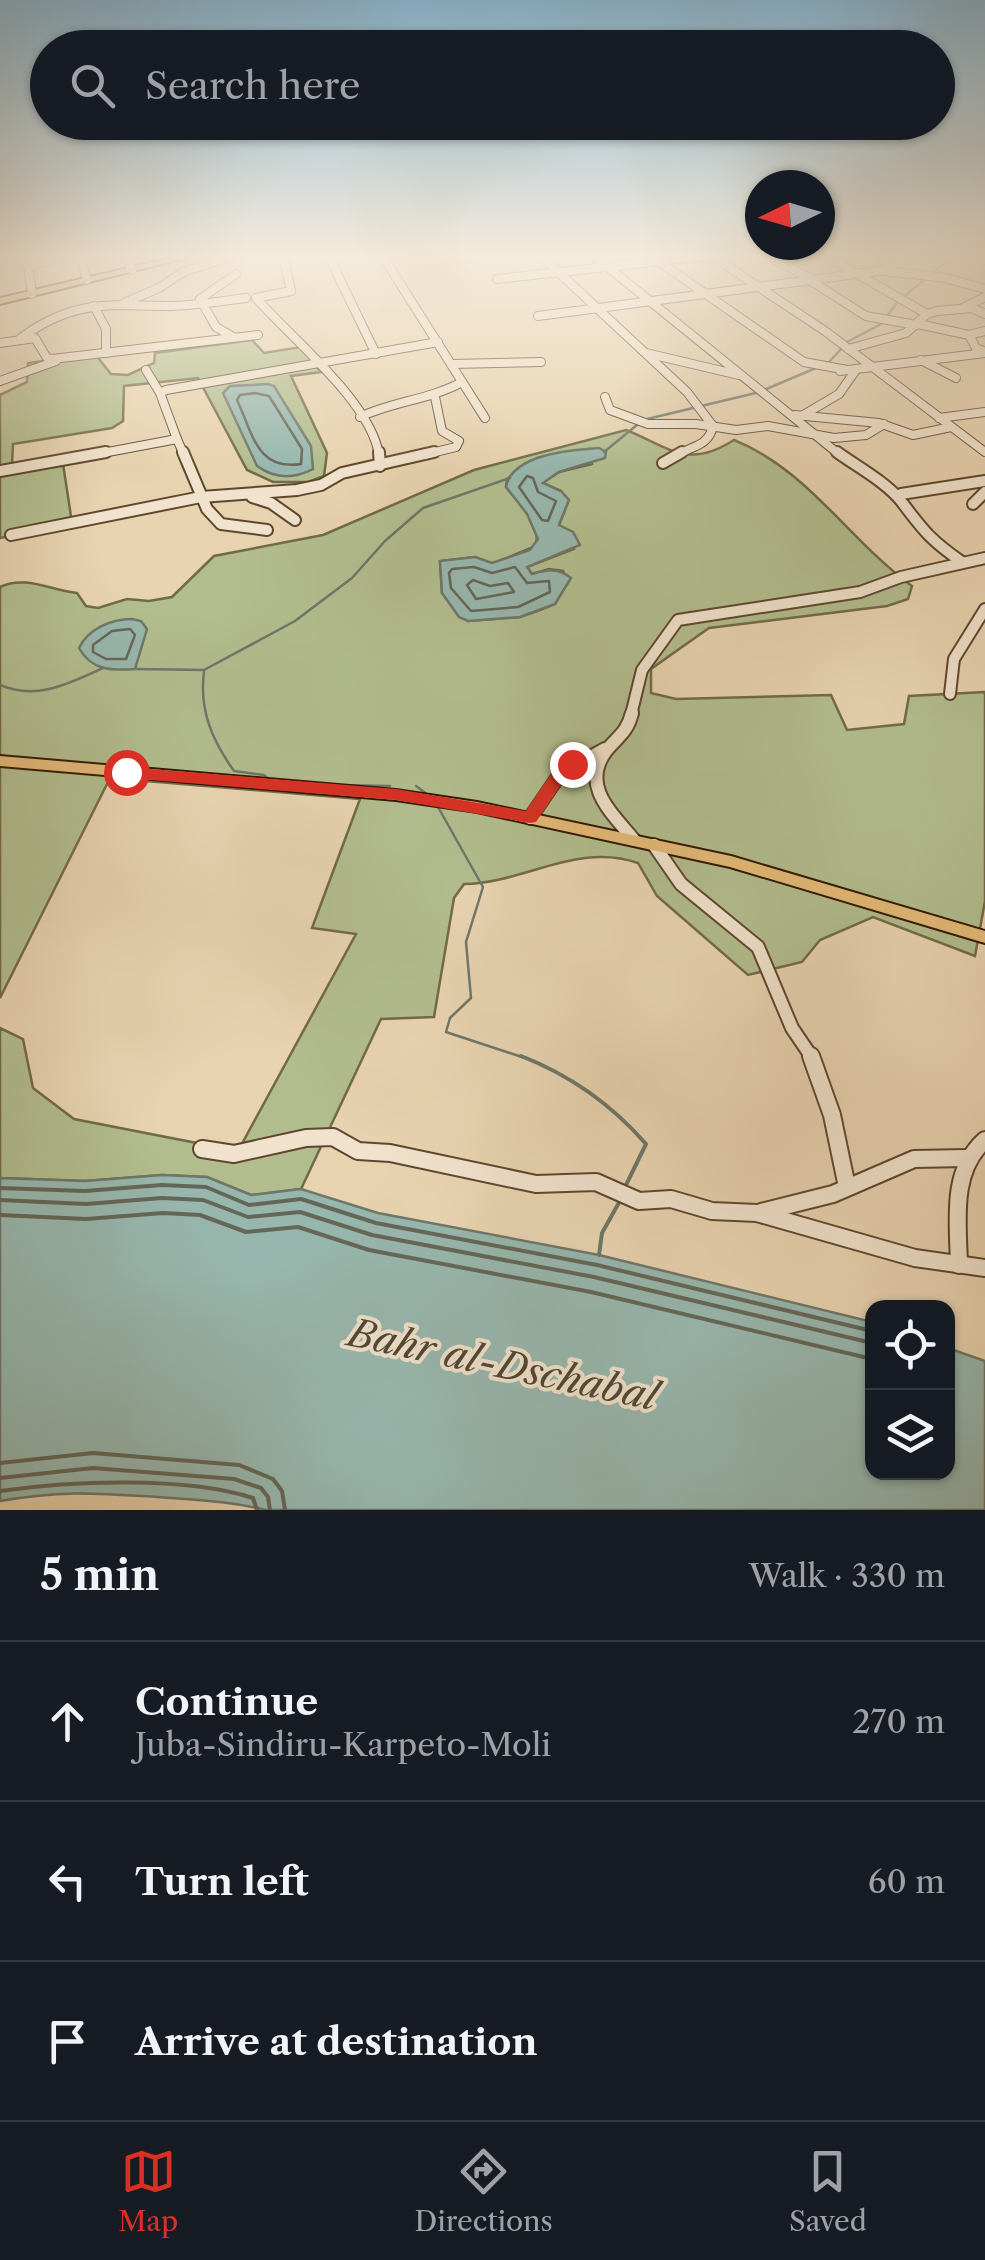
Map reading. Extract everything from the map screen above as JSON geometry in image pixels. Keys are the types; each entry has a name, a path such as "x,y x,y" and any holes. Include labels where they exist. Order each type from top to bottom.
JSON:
{"main road":[{"path":"0,761 396,795 530,818 803,881 985,938"}],"street":[{"path":"0,343 34,334 42,325"},
{"path":"104,325 106,354"},
{"path":"216,325 237,338"},
{"path":"282,325 319,364 360,417 382,459 380,466"},
{"path":"357,325 376,354"},
{"path":"425,325 485,418"},
{"path":"613,325 687,392 713,426"},
{"path":"681,325 796,416 818,438 900,499 909,517 936,544 962,562"},
{"path":"749,325 804,362 852,370"},
{"path":"814,325 985,452"},
{"path":"848,349 903,334 915,325"},
{"path":"924,325 969,335 985,331"},
{"path":"34,334 47,358 258,334"},
{"path":"969,335 976,348 985,353"},
{"path":"160,393 438,342"},
{"path":"642,352 742,376"},
{"path":"826,373 985,353"},
{"path":"0,381 64,357"},
{"path":"922,360 956,378"},
{"path":"450,364 541,362"},
{"path":"146,370 160,393 200,485 201,496 221,524 267,530"},
{"path":"796,416 839,394 852,370"},
{"path":"360,417 390,403 435,397 462,382"},
{"path":"11,534 201,496 243,496 308,488 342,474 458,445 459,441 442,432 435,397"},
{"path":"606,398 610,410 640,423 736,430 776,427 818,438 866,434 884,424"},
{"path":"939,418 985,412"},
{"path":"796,416 884,424 914,435 951,428"},
{"path":"663,462 689,448 700,447 713,426"},
{"path":"0,471 177,438"},
{"path":"901,494 985,482"},
{"path":"973,504 985,492"},
{"path":"243,496 272,503 294,520"},
{"path":"530,818 560,774 627,733 642,670 678,620 860,592 901,577 985,558"},
{"path":"950,694 956,648 985,609"},
{"path":"609,747 596,767 596,796 634,840"},
{"path":"654,845 681,884 758,947 792,1028 814,1061 832,1115 847,1188"},
{"path":"202,1149 234,1154 334,1136 358,1150 390,1153 520,1181 596,1182 639,1201 671,1200 712,1210 758,1213 915,1258 985,1268"},
{"path":"960,1265 960,1205 967,1158 972,1148 985,1140"},
{"path":"758,1213 847,1188 914,1159 967,1158"}],"green space":[{"path":"252,340 264,353 301,347 321,372 291,376 327,453 324,476 308,482 273,482 247,470 198,378 124,386 123,421 112,428 13,444 12,464 62,457 72,523 0,538 0,395 27,382 28,363 95,354 111,374 128,375 154,363 155,353"},
{"path":"626,430 667,449 691,455 718,449 734,440 760,453 806,487 912,586 908,599 887,606 709,628 651,669 651,693 676,699 831,695 847,730 904,724 909,696 985,692 985,901 975,956 873,917 820,940 802,962 748,975 657,896 638,863 594,857 464,884 454,898 434,1017 381,1019 301,1189 251,1195 207,1177 162,1175 85,1181 0,1178 0,1028 23,1039 33,1088 74,1119 238,1151 356,934 312,928 360,799 110,778 0,998 0,587 19,582 38,584 77,593 86,606 98,608 127,599 172,597 214,556 323,535 474,470","holes":["590,449 592,464 559,472 542,483 561,491 565,510 559,525 574,549 527,567 532,574 549,569 563,571 568,582 555,604 520,617 468,621 442,593 440,561 475,557 492,564 536,546 532,522 506,487 507,479 537,458"]}],"water":[{"path":"230,386 274,386 311,446 313,469 285,476 257,466 223,393"},
{"path":"599,448 606,452 605,458 559,472 543,483 561,491 569,500 559,525 573,532 580,545 527,567 532,574 557,571 571,578 555,604 520,617 468,621 459,617 442,593 440,561 475,557 492,563 530,550 538,539 527,514 506,487 511,476 519,467 544,456"},
{"path":"132,619 141,621 147,629 135,669 102,668 89,661 79,648 101,626"},
{"name":"Bahr al-Dschabal","path":"162,1175 207,1177 251,1195 301,1189 378,1213 599,1255 865,1320 865,1480 955,1480 955,1350 985,1361 985,1510 266,1510 211,1501 78,1493 0,1501 0,1178 85,1181"}],"waterway":[{"path":"847,342 878,325"},
{"path":"828,363 843,347"},
{"path":"764,390 816,368"},
{"path":"701,406 756,393"},
{"path":"604,452 643,420 693,408"},
{"path":"135,669 204,670 295,621 352,578 385,541 423,508 510,478"},
{"path":"0,685 40,691 103,668"},
{"path":"204,672 205,712 226,759 234,771 264,775 271,781"},
{"path":"338,785 390,786"},
{"path":"416,786 431,797"},
{"path":"438,807 483,887 466,942 471,998 450,1018 446,1032 526,1058"},
{"path":"521,1056 526,1058"},
{"path":"526,1058 589,1092 646,1144 625,1187"},
{"path":"599,1255 602,1233 621,1199"}],"route":[{"path":"126,772 433,799 530,818 560,774 572,764"}]}
